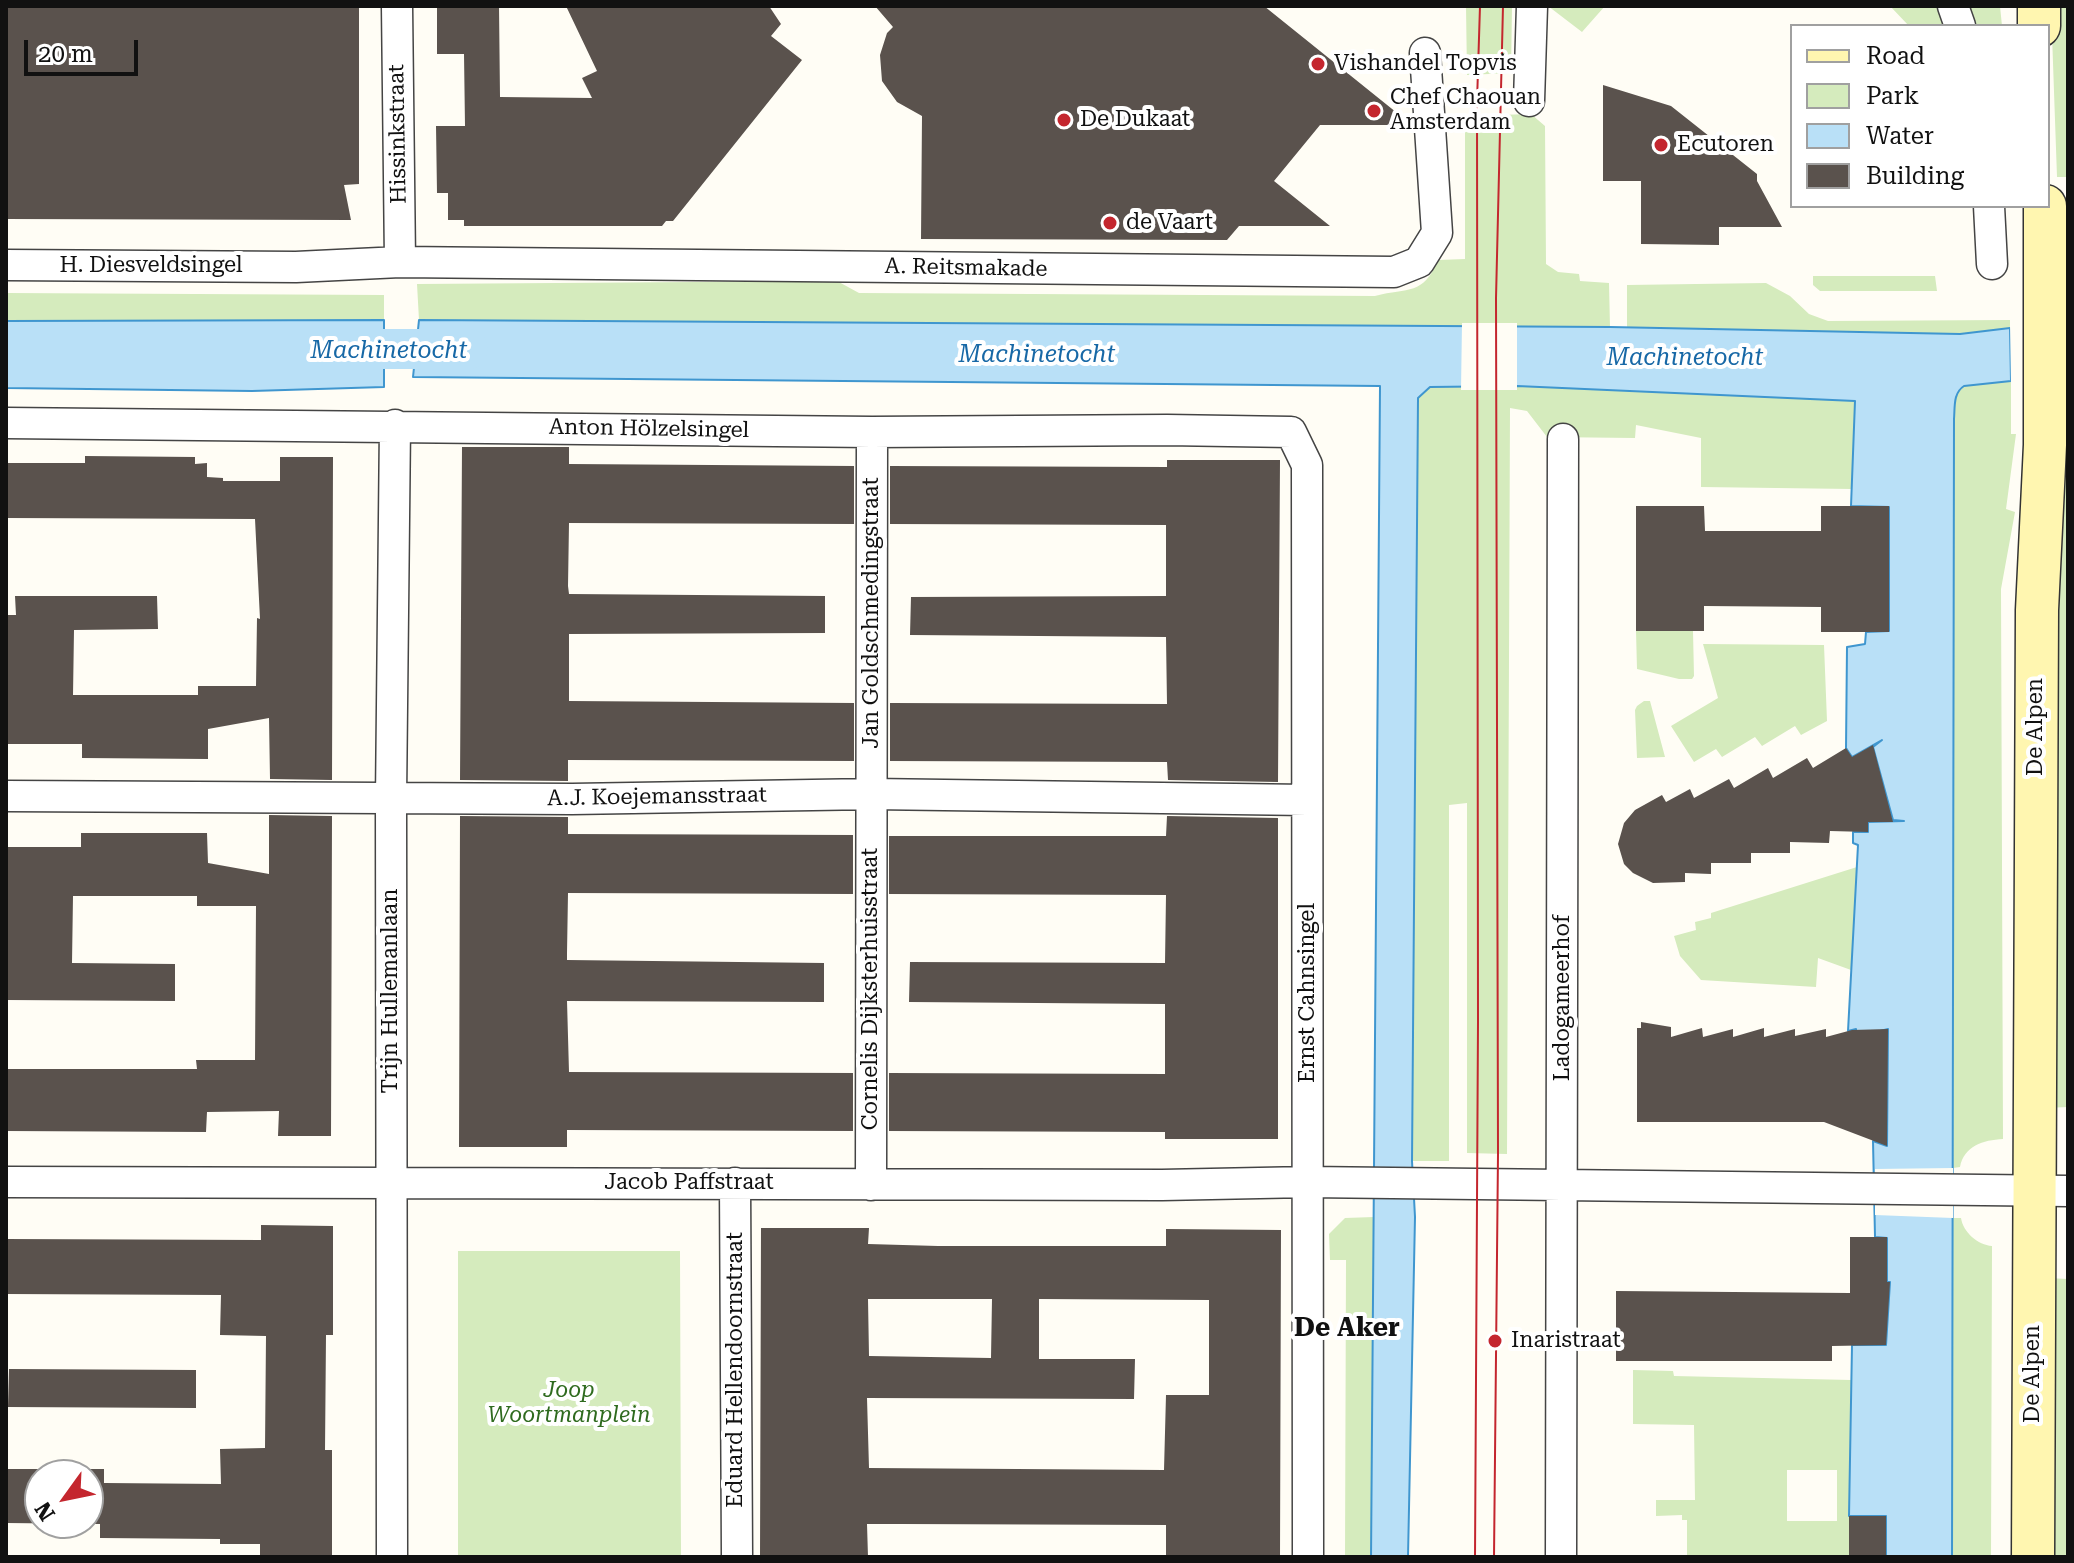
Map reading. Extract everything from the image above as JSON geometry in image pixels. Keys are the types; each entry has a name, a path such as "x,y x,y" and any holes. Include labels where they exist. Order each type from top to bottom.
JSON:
{"main road":[{"name":"De Alpen","path":"2033,1557 2051,1191 2037,610 2045,445 2045,208"}],"street":[{"name":"Hissinkstraat","path":"397,6 400,262"},
{"path":"1529,101 1532,6"},
{"name":"A. Reitsmakade","path":"296,267 400,262 1394,272 1419,262 1437,233 1425,53"},
{"path":"1989,208 1992,264"},
{"name":"H. Diesveldsingel","path":"6,265 296,267"},
{"name":"Anton Hölzelsingel","path":"6,423 872,432 1291,432"},
{"name":"Trijn Hullemanlaan","path":"392,1557 391,799 395,425"},
{"name":"Jan Goldschmedingstraat","path":"872,432 872,794"},
{"name":"Ernst Cahnsingel","path":"1291,432 1307,465 1308,1557"},
{"name":"Ladogameerhof","path":"1561,1557 1563,439"},
{"name":"A.J. Koejemansstraat","path":"6,796 572,799 872,794 1307,800"},
{"name":"Cornelis Dijksterhuisstraat","path":"871,1185 872,794"},
{"name":"Jacob Paffstraat","path":"6,1182 1162,1185 1371,1182 1563,1185"},
{"name":"Eduard Hellendoornstraat","path":"735,1183 737,1557"},
{"path":"1563,1185 2051,1191"}],"green space":[{"path":"1466,6 1512,6 1511,73 1467,75"},
{"path":"1548,6 1605,6 1582,32"},
{"path":"1890,6 1942,6 1950,24 1907,24"},
{"path":"1961,6 2000,6 2002,24 1967,24"},
{"path":"2051,6 2068,6 2068,177 2057,177"},
{"path":"1531,114 1545,126 1546,264 1558,272 1579,274 1580,281 1609,283 1610,327 1518,327 1518,386 1855,401 1852,489 1701,487 1701,438 1636,425 1635,438 1547,437 1527,411 1510,408 1507,1154 1467,1153 1467,803 1449,805 1449,1161 1412,1161 1417,406 1418,398 1430,387 1461,328 419,320 417,284 837,281 859,293 1375,296 1420,285 1427,280 1438,260 1465,259 1465,116"},
{"path":"1813,276 1935,276 1937,291 1820,291 1813,285"},
{"path":"1766,283 1790,296 1809,314 1828,321 2010,320 2010,328 1960,334 1627,328 1627,285"},
{"path":"6,293 384,295 384,320 6,321"},
{"path":"2011,381 2011,434 2016,434 2006,509 2015,512 2001,589 2003,1139 1988,1141 1970,1149 1960,1167 1953,1168 1955,405 1956,396 1964,386"},
{"path":"2062,454 2068,457 2068,1107 2045,1108"},
{"path":"1636,631 1693,631 1692,679 1637,669"},
{"path":"1703,644 1824,645 1827,721 1801,735 1795,726 1762,746 1755,737 1722,757 1716,749 1694,762 1671,726 1718,698"},
{"path":"1644,701 1650,701 1665,757 1637,758 1635,710"},
{"path":"1857,867 1851,970 1818,958 1816,987 1701,980 1680,956 1674,936 1696,930 1695,922 1711,918 1711,913"},
{"path":"1374,1217 1371,1557 1345,1557 1346,1260 1330,1260 1329,1234 1345,1218"},
{"path":"1953,1218 1961,1218 1972,1237 1992,1246 1991,1557 1952,1557"},
{"name":"Joop Woortmanplein","path":"458,1251 680,1251 681,1557 458,1557"},
{"path":"2047,1278 2068,1279 2068,1557 2045,1557"},
{"path":"1633,1370 1673,1371 1674,1376 1851,1380 1849,1557 1687,1557 1687,1520 1682,1520 1682,1515 1656,1516 1656,1500 1695,1500 1694,1425 1633,1424","holes":["1787,1470 1837,1470 1837,1521 1787,1521"]}],"water":[{"path":"384,320 384,387 252,391 6,388 6,321"},
{"path":"419,320 1610,327 1960,334 2010,328 2011,381 1964,386 1956,396 1954,419 1952,1557 1886,1557 1886,1516 1849,1516 1852,1345 1886,1345 1890,1282 1887,1282 1887,1238 1875,1237 1873,1141 1887,1146 1888,1029 1857,1037 1856,1029 1848,1031 1858,845 1853,843 1853,832 1868,832 1868,822 1904,821 1893,820 1873,747 1882,740 1852,757 1846,748 1847,647 1865,644 1866,632 1889,631 1889,507 1851,506 1855,401 1517,386 1430,387 1418,398 1412,1161 1415,1217 1408,1557 1371,1557 1380,386 413,377"}],"pier":[{"path":"1462,323 1517,323 1517,390 1461,390"},
{"path":"2010,324 2068,325 2068,399 2011,385"},
{"path":"1953,1168 1953,1218 1875,1215 1875,1169"}],"building":[{"path":"6,6 359,6 359,184 344,185 351,220 6,219"},
{"path":"437,6 499,6 500,97 592,98 582,78 597,71 566,6 769,6 781,24 771,36 802,60 673,221 666,221 662,226 464,226 464,220 448,220 448,193 437,193 436,126 465,126 464,54 437,54"},
{"name":"De Dukaat","path":"875,6 1264,6 1412,125 1320,125 1274,181 1330,226 1239,226 1227,240 921,239 922,116 897,102 882,81 880,55 887,33 893,27"},
{"name":"Ecutoren","path":"1603,85 1671,106 1757,174 1757,181 1782,227 1719,227 1719,245 1641,244 1641,181 1603,181"},
{"path":"462,447 569,447 569,464 854,466 854,524 569,523 568,586 569,594 825,596 825,633 569,634 569,701 854,703 854,761 568,760 568,781 460,780"},
{"path":"85,456 195,457 195,464 207,463 207,477 223,478 223,481 280,481 280,457 333,457 332,780 270,779 269,718 208,729 208,759 82,758 82,744 6,744 6,615 16,615 15,596 157,596 158,629 74,630 73,695 198,695 198,686 256,686 257,618 260,619 255,519 6,518 6,463 85,463"},
{"path":"1167,460 1280,460 1278,782 1168,780 1167,762 890,761 890,703 1167,704 1166,637 910,635 911,597 1166,596 1166,525 890,524 890,466 1167,467"},
{"path":"1636,506 1704,506 1705,531 1821,531 1821,506 1889,506 1889,632 1821,632 1821,607 1704,606 1704,631 1636,631"},
{"path":"1873,745 1893,822 1868,822 1868,832 1830,831 1829,843 1790,842 1790,853 1751,853 1751,863 1711,863 1711,874 1685,873 1685,882 1653,883 1633,873 1624,864 1618,844 1624,823 1635,810 1662,795 1666,802 1690,789 1694,798 1729,779 1734,788 1768,768 1773,778 1807,758 1813,768 1846,748 1852,757"},
{"path":"269,815 332,816 331,1136 278,1136 279,1111 207,1112 206,1132 6,1131 6,1069 197,1069 196,1060 255,1060 256,906 197,906 197,896 73,896 72,963 175,964 175,1001 6,1000 6,847 81,847 81,833 207,833 208,863 269,874"},
{"path":"460,816 568,817 568,834 853,835 853,894 568,893 567,960 824,963 824,1002 567,1001 569,1072 853,1073 853,1131 567,1130 567,1147 459,1147"},
{"path":"1167,816 1278,818 1278,1139 1165,1139 1165,1132 889,1131 889,1073 1165,1074 1165,1004 909,1002 910,962 1165,963 1166,895 889,894 889,836 1166,836"},
{"path":"1641,1022 1671,1027 1671,1037 1702,1028 1703,1037 1733,1029 1733,1037 1764,1028 1764,1037 1795,1029 1795,1036 1826,1029 1826,1037 1852,1030 1888,1029 1887,1146 1824,1122 1637,1122 1637,1028 1641,1028"},
{"path":"261,1225 333,1226 333,1335 326,1335 325,1450 332,1450 332,1557 260,1557 260,1544 220,1544 220,1539 104,1538 104,1483 221,1484 220,1449 265,1448 266,1336 220,1335 221,1295 6,1294 6,1239 261,1240"},
{"path":"761,1228 869,1228 868,1244 938,1246 1166,1246 1166,1229 1281,1230 1280,1557 1166,1557 1166,1525 867,1524 868,1557 760,1557","holes":["868,1299 992,1299 991,1358 869,1356","1039,1299 1209,1300 1209,1395 1166,1395 1164,1470 869,1468 867,1398 1134,1399 1135,1359 1039,1359"]},
{"path":"1850,1237 1887,1237 1887,1282 1890,1282 1886,1345 1832,1346 1832,1361 1616,1361 1616,1291 1850,1293"},
{"path":"9,1369 196,1370 196,1408 8,1407"},
{"path":"6,1469 24,1469 24,1523 6,1523"},
{"path":"1849,1516 1886,1516 1886,1557 1849,1557"}],"waterway":[{"name":"Machinetocht","path":"328,349 468,349"}],"tram line":[{"path":"1475,1557 1477,102 1480,6"},
{"path":"1494,1557 1498,1154 1496,298 1503,6"}],"place":[{"name":"Vishandel Topvis","path":"1318,64"},
{"name":"Chef Chaouan Amsterdam","path":"1374,111"},
{"name":"De Dukaat","path":"1064,120"},
{"name":"Ecutoren","path":"1661,145"},
{"name":"de Vaart","path":"1110,223"},
{"name":"Inaristraat","path":"1495,1341"}],"district":[{"name":"De Aker","path":"1347,1328"}]}
